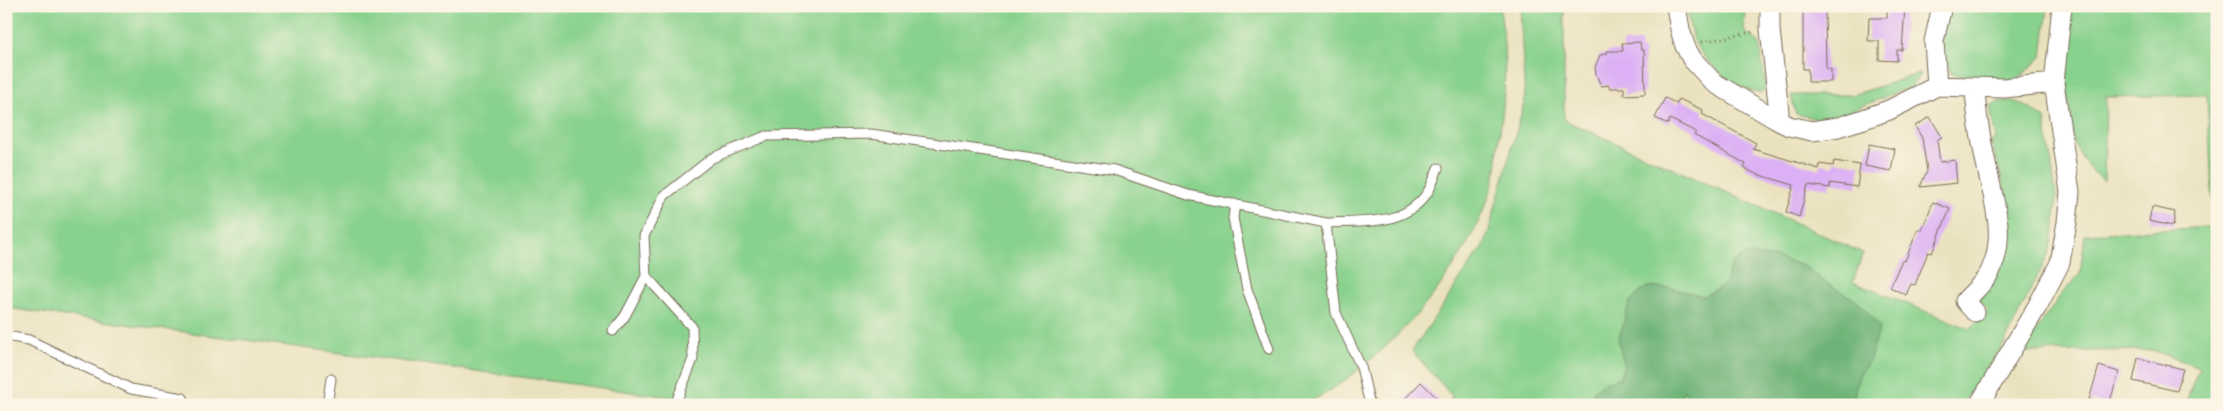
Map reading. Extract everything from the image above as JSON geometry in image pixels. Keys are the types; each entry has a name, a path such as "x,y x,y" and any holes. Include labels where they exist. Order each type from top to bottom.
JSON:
{"street":[{"path":"1676,6 1685,46 1692,59 1714,82 1789,126 1812,130 1838,127 1889,110 1937,86 1975,88 2029,87 2054,83"},
{"path":"1770,6 1770,30 1777,77 1778,120"},
{"path":"1937,86 1934,41 1942,6"},
{"path":"1979,405 2038,306 2060,263 2070,192 2054,83 2062,6"},
{"path":"1974,312 1965,301 1989,273 2000,230 1997,205 1989,178 1976,110 1975,88"}],"lane":[{"path":"613,331 625,316 646,276 644,236 664,196 712,158 766,136 881,136 1114,170 1188,195 1326,223 1383,221 1408,212 1428,190 1438,168"},
{"path":"1235,204 1233,218 1247,289 1269,349"},
{"path":"1326,223 1336,313 1361,367 1370,405"},
{"path":"646,276 692,327 693,359 675,405"},
{"path":"6,336 29,340 131,389 182,398"},
{"path":"327,405 331,379"}],"path":[{"path":"1685,46 1723,37 1770,30"}],"green space":[{"path":"6,6 1499,6 1502,21 1505,69 1504,101 1493,184 1482,213 1452,268 1434,294 1392,341 1344,381 1305,405 729,405 6,308"},
{"path":"1520,6 1564,6 1564,120 1863,253 1853,282 1970,329 1988,310 1979,299 2004,255 2010,227 2003,183 1991,142 1996,139 1990,106 1997,102 2012,101 2025,106 2045,119 2056,195 2055,228 2049,253 2003,346 1961,405 1446,405 1453,397 1412,351 1486,241 1525,100"},
{"path":"1687,6 1745,6 1744,31 1759,42 1766,87 1760,93 1751,91 1732,81 1705,57 1694,41 1689,24"},
{"path":"1950,6 2048,6 2042,57 2015,81 1967,77 1951,73 1939,48"},
{"path":"2071,6 2217,6 2217,405 2185,405 2199,367 2152,350 2025,352 2034,334 2060,296 2080,274 2085,234 2214,227 2207,95 2106,97 2104,181 2088,167 2074,144 2067,91 2066,50"},
{"path":"1921,73 1912,86 1835,117 1814,118 1796,114 1791,95 1853,95"},
{"path":"1746,254 1778,258 1804,266 1828,284 1859,302 1880,327 1870,359 1859,376 1852,405 1693,405 1684,390 1677,405 1593,405 1593,392 1604,382 1620,378 1624,363 1618,341 1630,301 1647,287 1670,288 1703,296 1723,286 1733,262"}],"building":[{"path":"1803,6 1825,6 1826,69 1831,69 1831,82 1808,82 1808,69 1803,69"},
{"path":"1887,6 1905,6 1902,50 1897,50 1897,61 1879,60 1879,41 1868,41 1869,18 1887,18"},
{"path":"1640,42 1641,50 1644,50 1645,94 1624,95 1624,88 1609,88 1609,85 1601,86 1595,67 1600,55 1607,54 1607,51 1623,51 1622,43"},
{"path":"1665,98 1677,104 1679,99 1703,110 1702,114 1756,143 1753,149 1819,169 1820,164 1833,166 1834,161 1860,165 1857,187 1830,183 1830,188 1808,185 1799,217 1786,212 1794,185 1756,174 1744,168 1746,164 1694,135 1696,132 1670,119 1668,124 1655,118"},
{"path":"1930,117 1942,137 1937,140 1940,162 1955,160 1957,183 1920,187 1927,171 1922,138 1915,126"},
{"path":"1869,144 1895,149 1891,171 1865,166"},
{"path":"1933,202 1950,209 1932,253 1928,252 1915,285 1911,284 1906,295 1890,287 1902,260 1905,261 1918,229 1922,230"},
{"path":"2152,207 2175,212 2173,226 2149,221"},
{"path":"2138,358 2183,369 2177,391 2133,381"},
{"path":"2099,366 2119,372 2109,405 2089,400"},
{"path":"1421,382 1444,405 1399,405"}]}
